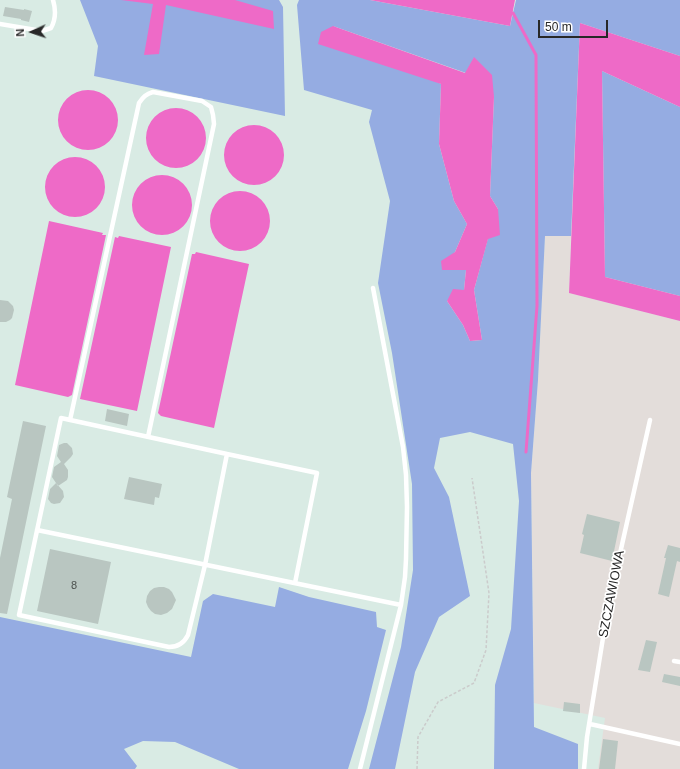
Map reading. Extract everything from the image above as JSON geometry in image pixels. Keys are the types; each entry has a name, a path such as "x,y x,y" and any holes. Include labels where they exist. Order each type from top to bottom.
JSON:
{"lane":[{"path":"0,24 42,31 51,28 54,23 55,13 53,0"},
{"path":"70,420 139,103 148,93 153,92 202,101 211,107 214,124 148,437"},
{"path":"360,769 401,605 406,559 406,475 402,440 373,288"},
{"path":"227,454 188,635 183,643 177,646 169,647 19,615 61,418 317,473 295,583"},
{"name":"SZCZAWIOWA","path":"584,769 608,607 650,420"},
{"path":"37,530 401,605"},
{"path":"674,661 680,662"},
{"path":"590,724 680,744"}],"path":[{"path":"417,769 418,737 438,702 474,683 486,650 489,593 472,478"}],"shaded area":[{"path":"80,0 279,0 283,7 285,116 94,76 98,46"},
{"path":"121,0 235,0 273,11 274,29 166,5 159,54 144,55 153,4"},
{"path":"299,0 370,0 510,26 516,0 680,0 680,56 580,23 571,236 545,236 538,380 531,473 534,727 578,744 578,769 494,769 495,685 511,629 519,501 513,444 470,432 440,438 434,468 449,497 470,596 439,617 415,672 395,769 369,769 401,647 413,570 412,484 392,353 378,283 390,201 369,122 372,110 304,90 297,5","holes":["333,26 466,73 474,58 494,97 490,196 498,209 488,238 474,290 482,340 470,341 463,325 447,301 464,290 466,270 442,270 455,252 467,224 454,201 439,144 441,84"]},
{"path":"370,0 515,0 510,26"},
{"path":"580,23 680,56 680,107 602,71 605,277 680,296 680,321 569,293"},
{"path":"333,26 465,73 474,57 492,75 494,97 490,196 498,209 500,235 488,239 474,290 482,340 470,341 463,325 447,301 453,289 464,290 466,270 442,270 441,261 455,252 467,224 454,201 439,144 441,84 318,44 321,32"},
{"path":"602,71 680,107 680,296 605,277"},
{"path":"82,90 94,90 110,98 116,108 118,120 116,132 110,142 94,150 82,150 66,142 58,126 58,114 66,98"},
{"path":"170,108 182,108 193,113 201,121 206,132 204,150 193,163 182,168 170,168 159,163 151,155 146,144 146,132 151,121 159,113"},
{"path":"248,125 260,125 271,130 279,138 284,149 282,167 271,180 260,185 248,185 237,180 229,172 224,161 224,149 229,138 237,130"},
{"path":"69,157 81,157 92,162 100,170 105,181 103,199 92,212 81,217 69,217 58,212 50,204 45,193 45,181 50,170 58,162"},
{"path":"156,175 168,175 179,180 187,188 192,199 190,217 179,230 168,235 156,235 145,230 137,222 132,211 132,199 137,188 145,180"},
{"path":"234,191 246,191 257,196 265,204 270,215 268,233 257,246 246,251 234,251 223,246 215,238 210,227 210,215 215,204 223,196"},
{"path":"49,221 103,233 102,235 106,235 72,395 68,397 15,385"},
{"path":"545,235 571,236 569,293 680,321 680,769 598,769 605,718 534,703 531,473 538,380"},
{"path":"119,236 171,247 137,411 80,399 115,237 118,238"},
{"path":"196,252 249,264 214,428 161,416 158,413 192,254 195,254"},
{"path":"279,587 309,597 376,612 377,627 386,630 366,711 348,769 239,769 175,742 143,741 124,749 137,766 135,769 0,769 0,617 191,657 203,601 213,594 275,607"}],"building":[{"path":"5,7 32,11 29,22 3,16"},
{"path":"0,300 8,301 13,306 14,310 12,318 6,322 0,322"},
{"path":"107,409 129,414 127,426 105,421"},
{"path":"23,421 46,426 7,614 0,613 0,558 12,499 7,497"},
{"path":"67,443 72,448 73,454 64,464 68,470 67,480 58,486 52,477 54,467 61,462 57,456 59,445"},
{"path":"129,477 162,484 159,498 155,497 154,505 124,499"},
{"path":"56,483 63,491 64,497 60,503 54,504 48,499 50,489"},
{"path":"587,514 620,522 612,561 580,553 584,535 582,534"},
{"path":"668,545 680,548 680,562 677,561 669,597 658,594 666,558 664,558"},
{"path":"50,549 111,562 98,624 37,611"},
{"path":"159,587 169,589 176,600 172,609 161,615 155,614 151,611 146,602 150,591"},
{"path":"646,640 657,642 650,672 638,670"},
{"path":"664,674 680,677 680,686 662,682"},
{"path":"564,702 580,704 580,713 563,711"},
{"path":"603,739 618,741 615,769 599,769"}],"waterway":[{"path":"513,13 536,55 537,306 526,452"}]}
